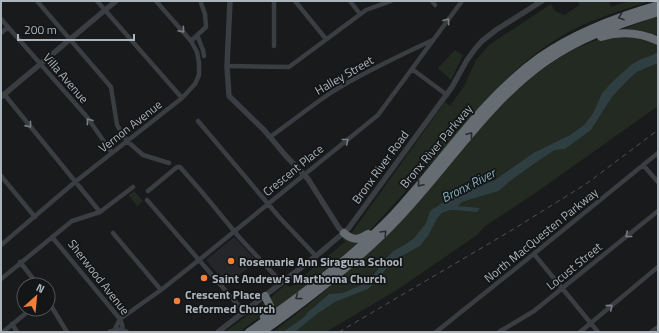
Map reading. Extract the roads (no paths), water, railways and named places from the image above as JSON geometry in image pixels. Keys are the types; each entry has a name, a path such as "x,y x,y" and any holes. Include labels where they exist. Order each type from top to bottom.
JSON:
{"highway":[{"name":"Bronx River Parkway","path":"262,332 312,295 366,250 417,199 479,124 508,94 545,62 575,44 657,7"},
{"name":"Bronx River Parkway","path":"249,332 330,272 358,248 423,181 485,107 507,84 528,67 552,49 584,32 613,20 657,7"},
{"path":"575,44 607,35 622,33 640,35 658,41"},
{"path":"344,233 351,239 356,240 381,226"},
{"path":"249,332 270,311 270,305 265,296"}],"street":[{"path":"37,1 111,87 117,125 127,141 143,155 169,163"},
{"path":"97,1 182,98"},
{"path":"100,212 3,96 116,1"},
{"name":"Vernon Avenue","path":"1,245 75,182 182,98 195,84 199,70 197,52 191,41 156,1"},
{"path":"230,1 227,66 227,90 229,96 305,175 318,193 339,228 344,233"},
{"path":"274,1 274,46"},
{"path":"295,1 326,39"},
{"path":"350,1 360,14"},
{"path":"227,66 289,67 360,14 373,7 391,1"},
{"name":"Crescent Place","path":"124,332 112,331 120,319 199,260 378,115 462,1"},
{"name":"Bronx River Road","path":"218,332 245,313 344,233 356,220 447,95 467,60 482,41 496,30 542,1"},
{"path":"191,41 206,26 205,14 201,3"},
{"name":"Villa Avenue","path":"1,19 87,117 112,153"},
{"path":"1,33 8,27"},
{"path":"197,35 204,56"},
{"name":"Halley Street","path":"270,138 332,92 365,73 433,39"},
{"path":"412,68 447,95"},
{"path":"198,121 268,204 316,256"},
{"name":"North MacQuesten Parkway","path":"436,332 442,330 658,153"},
{"path":"643,165 658,182"},
{"path":"148,191 177,167 180,168 282,283"},
{"path":"1,176 35,217"},
{"path":"1,279 72,221 100,212 133,187"},
{"path":"148,200 245,313"},
{"name":"Locust Street","path":"499,332 534,311 658,210"},
{"path":"113,233 160,290"},
{"name":"Sherwood Avenue","path":"52,236 120,319 124,332"},
{"path":"534,254 598,332"},
{"path":"20,262 32,277"},
{"path":"580,332 658,267"},
{"path":"56,313 67,332"},
{"path":"3,332 21,317"},
{"path":"12,324 17,332"},
{"path":"652,332 658,327"}],"railway":[{"path":"339,332 512,230 586,184 658,130"}],"place":[{"name":"Rosemarie Ann Siragusa School","path":"231,261"},
{"name":"Saint Andrew's Marthoma Church","path":"204,278"},
{"name":"Crescent Place Reformed Church","path":"177,301"}],"water label":[{"name":"Bronx River","path":"468,185"}]}
